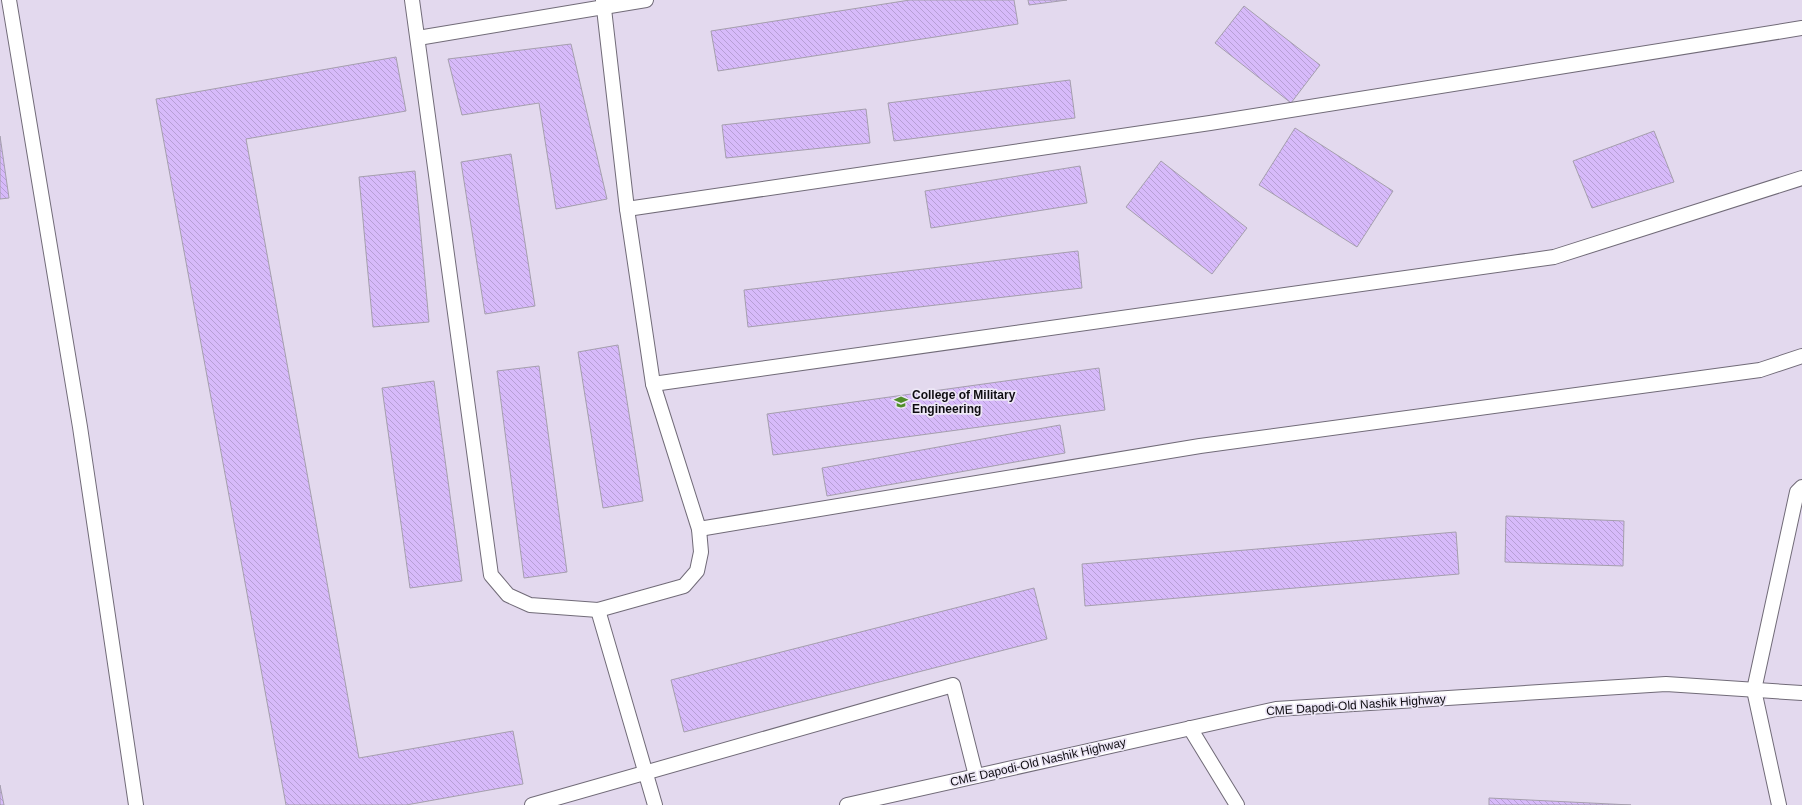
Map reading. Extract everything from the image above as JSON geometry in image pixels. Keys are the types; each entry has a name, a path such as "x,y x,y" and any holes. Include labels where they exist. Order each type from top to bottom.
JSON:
{"lane":[{"path":"8,0 80,426 136,805"},
{"path":"412,0 491,575 508,595 530,605 598,610 684,586 697,571 701,552 699,528 653,384 626,209 604,3"},
{"path":"418,38 604,3 646,0"},
{"path":"626,209 1218,121 1802,28"},
{"path":"653,384 1554,257 1802,178"},
{"path":"699,528 1200,446 1760,370 1802,356"},
{"path":"1779,805 1754,690 1797,492 1802,487"},
{"path":"598,610 655,805"},
{"name":"CME Dapodi-Old Nashik Highway","path":"847,805 1276,709 1666,684 1802,693"},
{"path":"532,805 953,685 976,776"},
{"path":"1190,728 1237,805"}],"shaded area":[{"name":"College of Military Engineering","path":"0,0 1802,0 1802,805 0,805"}],"building":[{"path":"910,0 1014,0 1018,24 718,71 711,31"},
{"path":"1028,0 1067,0 1029,5"},
{"path":"1244,6 1320,65 1291,103 1215,43"},
{"path":"571,44 607,199 556,209 539,103 462,115 448,59"},
{"path":"396,57 406,111 246,139 359,758 513,731 523,784 406,805 286,805 156,99"},
{"path":"1070,80 1075,118 894,141 888,103"},
{"path":"866,109 870,143 726,158 722,125"},
{"path":"1295,128 1393,191 1357,247 1259,185"},
{"path":"1654,131 1674,182 1592,208 1573,161"},
{"path":"0,136 9,198 0,199"},
{"path":"511,154 535,306 485,314 461,162"},
{"path":"1161,161 1247,228 1212,274 1126,207"},
{"path":"1080,166 1087,203 931,228 925,191"},
{"path":"415,171 429,322 373,327 359,177"},
{"path":"1078,251 1082,288 748,327 744,290"},
{"path":"618,345 643,501 603,508 578,352"},
{"path":"539,366 567,572 524,578 497,371"},
{"path":"1099,368 1105,410 773,455 767,414"},
{"path":"434,381 462,581 410,588 382,388"},
{"path":"1060,425 1065,453 827,496 822,468"},
{"path":"1506,516 1624,521 1623,566 1505,562"},
{"path":"1456,532 1459,574 1085,606 1082,564"},
{"path":"1034,588 1047,639 684,732 671,680"},
{"path":"0,785 4,805 0,805"},
{"path":"1489,798 1631,805 1489,805"}],"place":[{"name":"College of Military Engineering","path":"901,402"}]}
